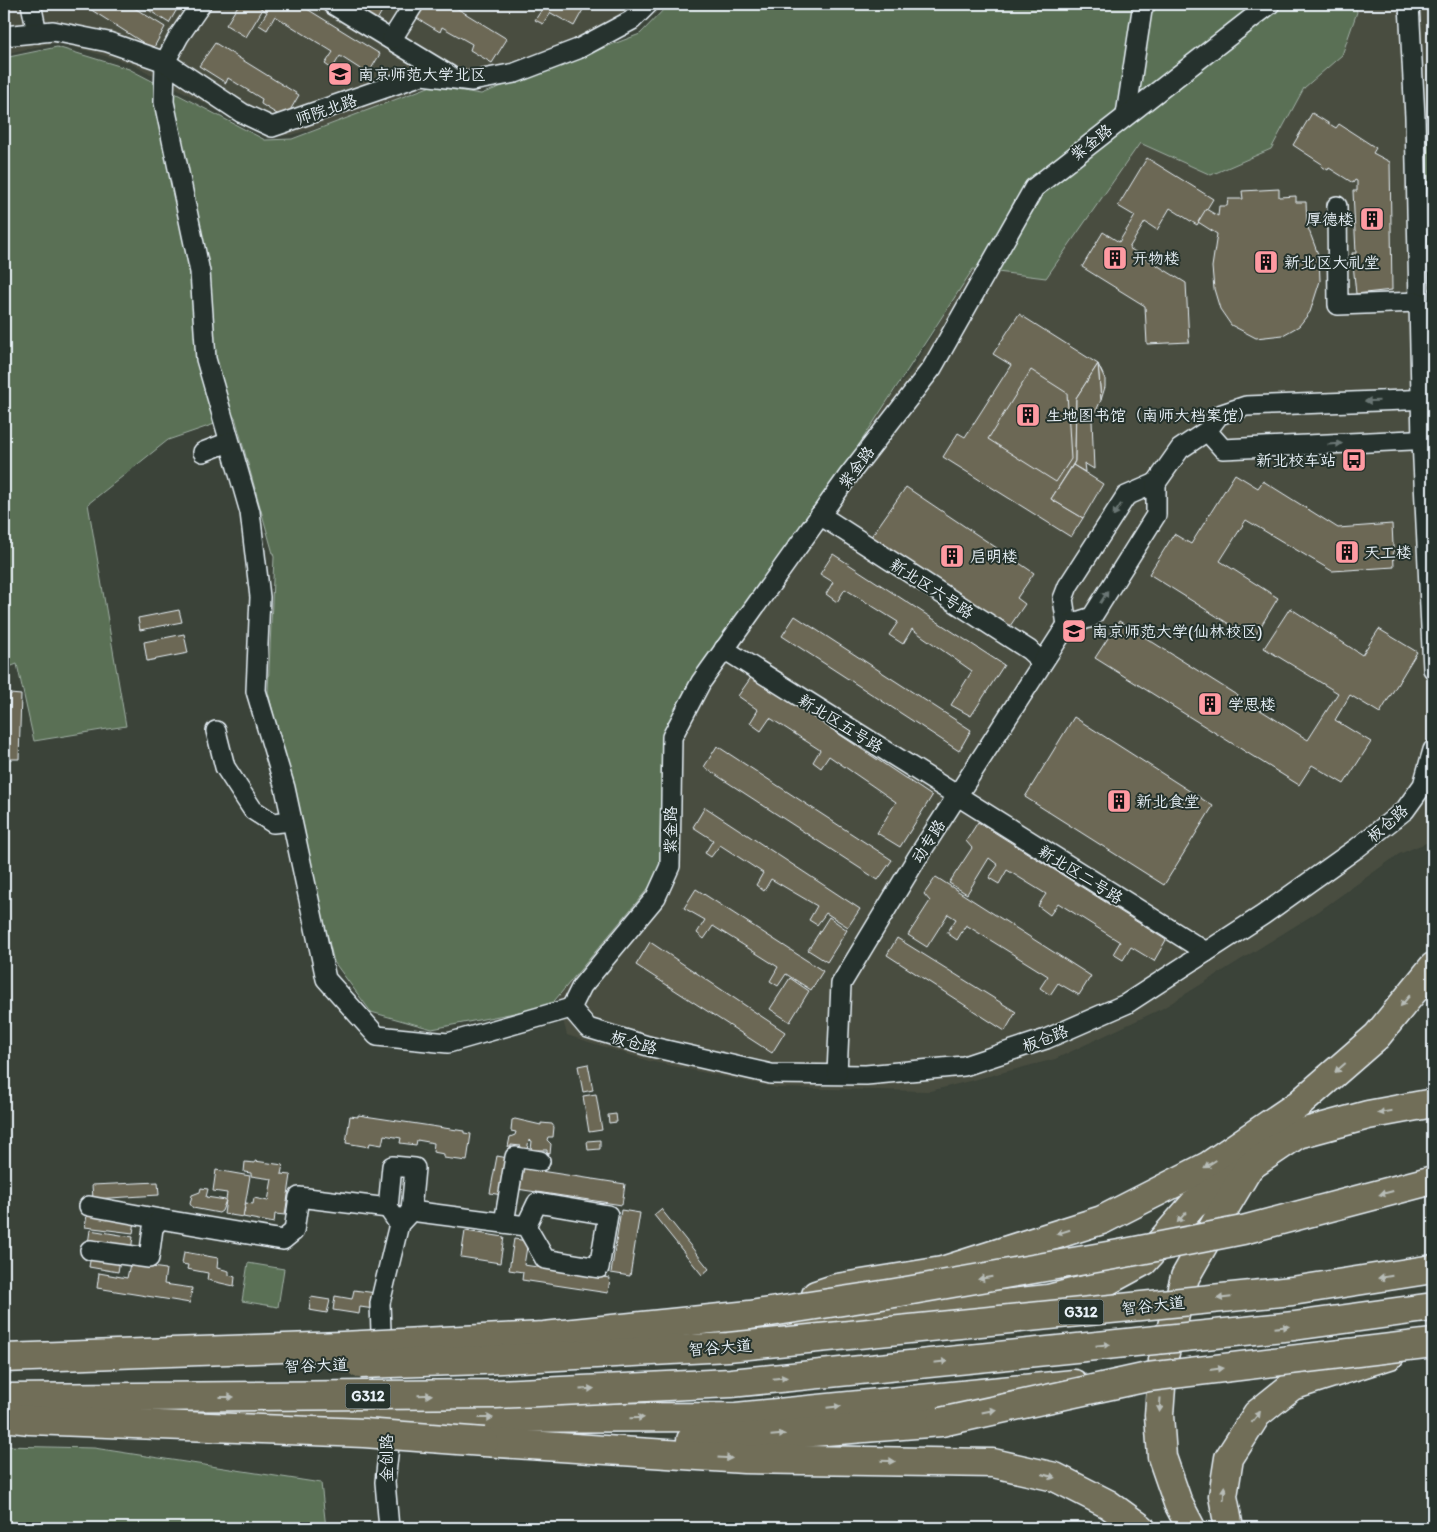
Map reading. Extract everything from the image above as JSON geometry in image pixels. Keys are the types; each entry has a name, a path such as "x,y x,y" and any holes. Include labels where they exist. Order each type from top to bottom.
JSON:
{"highway":[{"path":"750,1315 837,1288 942,1271 1102,1220 1208,1166 1299,1104 1377,1036 1433,967"},
{"path":"382,1357 668,1341 1048,1299 1096,1287 1144,1261 1193,1205 1298,1134 1368,1115 1433,1104"},
{"path":"1191,1528 1178,1503 1162,1457 1160,1415 1163,1360 1185,1277 1249,1167"},
{"path":"4,1358 342,1346 544,1336 750,1315 895,1293 1244,1230 1433,1180"},
{"name":"智谷大道","path":"4,1363 276,1366 483,1360 728,1347 1292,1291 1433,1269"},
{"name":"智谷大道","path":"4,1398 486,1394 731,1383 1294,1326 1433,1307"},
{"path":"384,1418 571,1419 736,1417 1148,1377 1425,1345"},
{"path":"1229,1528 1223,1496 1229,1458 1257,1414 1292,1386 1425,1345"},
{"path":"484,1442 722,1439 941,1422 1148,1377"},
{"path":"4,1417 30,1420 364,1433 744,1459 994,1463 1055,1477 1108,1504 1141,1528"}],"main road":[{"name":"智谷大道","path":"4,1358 382,1357"},
{"name":"G312","path":"4,1411 384,1418"}],"street":[{"path":"31,4 37,33"},
{"path":"201,4 179,36 165,62 164,102 200,272 206,359 250,512 260,597 256,691 285,788 326,979 377,1036 448,1043 571,1008"},
{"path":"332,4 457,79"},
{"path":"392,39 414,4"},
{"name":"师院北路","path":"4,36 53,32 108,42 165,62 242,113 272,127 422,76 472,81 515,73 578,50 632,20 648,4"},
{"path":"1126,115 1142,10 1146,4"},
{"name":"紫金路","path":"571,1008 582,986 656,897 670,866 672,737 701,682 820,515 932,368 1034,188 1270,4"},
{"path":"1409,4 1415,117 1418,302 1427,399 1433,668"},
{"path":"1337,206 1338,305 1418,302"},
{"path":"1156,483 1156,515 1092,616 1067,625 1063,599 1068,586 1126,496 1156,483 1180,450 1207,432 1219,415 1246,406 1427,399"},
{"path":"1207,432 1223,450 1428,440"},
{"path":"203,452 229,442"},
{"name":"新北区六号路","path":"820,515 1029,650 1042,662"},
{"name":"动专路","path":"837,1074 841,984 957,796 1067,625"},
{"name":"新北区五号路","path":"724,649 957,796"},
{"path":"216,731 225,767 253,810 273,823 292,821"},
{"name":"板仓路","path":"571,1008 588,1028 648,1046 770,1074 866,1075 964,1066 1046,1039 1126,1004 1263,915 1357,848 1405,810 1423,785 1433,750"},
{"name":"新北区二号路","path":"957,796 1206,952"},
{"path":"504,1223 515,1157 540,1161"},
{"name":"金创路","path":"388,1208 392,1166 415,1168 405,1217 380,1303 384,1418 388,1446 385,1482 389,1528"},
{"path":"89,1206 278,1240 287,1238 294,1231 299,1196 388,1208 405,1217 526,1226"},
{"path":"538,1203 608,1215 599,1268 545,1259 526,1226 538,1203"},
{"path":"90,1250 149,1258 153,1228 160,1219"}],"shaded area":[{"name":"南京师范大学北区","path":"4,4 660,4 597,55 432,83 354,118 291,135 267,137 132,64 58,42 4,54"},
{"name":"南京师范大学(仙林校区)","path":"1245,4 1433,4 1433,840 1399,854 1319,911 1163,1008 1055,1059 930,1091 777,1088 649,1061 567,1035 555,989 650,730 779,533 914,368 1024,171"}],"green space":[{"path":"669,4 1354,4 1357,12 1342,55 1304,88 1271,149 1211,175 1140,143 1046,278 973,269 668,739 661,873 550,1006 432,1029 371,1012 334,962 268,692 274,557 235,417 168,440 88,504 126,726 34,741 17,664 4,669 4,58 57,47 129,69 265,140 292,139 431,86 481,94 640,34"},
{"path":"1426,122 1433,122 1433,331"},
{"path":"248,1263 284,1269 278,1307 242,1301"},
{"path":"4,1446 94,1448 321,1483 326,1528 4,1528"}],"building":[{"path":"82,4 128,4 165,27 153,49"},
{"path":"150,4 180,4 169,23 147,9"},
{"path":"239,4 254,4 263,9 246,37 226,25"},
{"path":"254,4 299,4 380,54 368,74 340,56 332,69 325,64 333,52 275,16 267,30 259,25 267,12"},
{"path":"355,4 386,4 377,20 353,7"},
{"path":"423,4 450,4 507,39 492,63 470,50 472,44 442,27 440,32 415,17"},
{"path":"537,4 582,4 585,6 574,26 551,13 543,24 535,20 543,8"},
{"path":"215,43 299,95 285,119 261,104 262,99 228,78 226,83 199,66"},
{"name":"厚德楼","path":"1312,113 1336,128 1339,124 1376,148 1373,153 1390,162 1392,290 1356,294 1352,253 1356,253 1353,191 1357,191 1357,181 1355,180 1353,183 1329,168 1328,170 1293,145"},
{"name":"开物楼","path":"1147,158 1213,199 1197,225 1170,208 1157,230 1145,222 1129,248 1186,283 1189,342 1147,344 1145,306 1082,267 1103,232 1119,242 1135,216 1118,206"},
{"name":"新北区大礼堂","path":"1279,189 1279,197 1296,196 1296,202 1306,202 1307,225 1319,257 1320,281 1310,312 1299,326 1283,335 1256,338 1231,325 1220,309 1214,289 1212,267 1217,234 1198,222 1206,209 1218,216 1219,206 1227,206 1228,199 1243,199 1242,191"},
{"name":"生地图书馆（南师大档案馆）","path":"1019,314 1098,364 1076,398 1075,461 1051,499 1083,518 1071,537 943,457 958,433 965,437 1011,365 993,354"},
{"path":"1098,364 1105,379 1101,400"},
{"path":"1098,364 1101,400 1092,420 1094,469 1084,463 1085,472 1073,465 1075,461 1076,398"},
{"path":"1031,370 1067,393 1071,459 1056,482 988,439"},
{"path":"1073,465 1103,484 1083,518 1051,499"},
{"name":"天工楼","path":"1235,474 1258,488 1263,481 1338,528 1392,524 1394,567 1332,571 1246,520 1220,561 1278,598 1253,639 1149,574 1174,534 1191,544"},
{"name":"启明楼","path":"906,487 1034,573 1017,598 1025,604 1010,626 1000,619 997,624 870,538"},
{"path":"833,554 1004,665 971,716 951,705 972,671 912,629 903,644 889,635 898,622 845,589 837,602 826,594 833,582 820,574"},
{"name":"学思楼","path":"1290,608 1362,655 1379,629 1417,652 1380,713 1350,695 1335,720 1371,742 1344,784 1312,765 1299,785 1095,658 1119,621 1308,740 1338,693 1264,648"},
{"path":"179,610 182,622 140,630 138,618"},
{"path":"795,616 971,730 959,751 782,636"},
{"path":"184,634 188,653 147,661 144,642"},
{"path":"752,676 932,796 900,847 877,833 896,802 829,756 821,768 813,762 820,750 770,718 761,731 750,723 758,710 738,696"},
{"path":"10,694 21,695 19,759 8,759"},
{"name":"新北食堂","path":"1074,717 1213,806 1164,885 1025,797"},
{"path":"717,746 892,860 878,880 704,767"},
{"path":"705,807 860,909 848,927 826,913 817,925 809,920 817,906 771,879 764,891 756,885 763,873 720,845 711,857 705,853 713,840 693,827"},
{"path":"978,822 1166,940 1154,961 1131,947 1123,960 1113,954 1120,942 1058,903 1050,915 1038,906 1046,894 1007,870 999,884 989,878 998,865 989,858 967,894 949,883 972,848 966,841"},
{"path":"936,877 1091,976 1079,995 1058,983 1050,995 1040,988 1048,976 966,925 957,940 947,933 956,919 948,914 927,947 908,935 930,901 924,894"},
{"path":"696,889 823,971 811,990 786,974 778,986 770,981 778,967 713,926 704,939 697,933 705,920 684,908"},
{"path":"829,917 847,930 827,962 808,950"},
{"path":"897,938 1016,1012 1005,1031 887,955"},
{"path":"650,942 785,1032 772,1053 636,965"},
{"path":"790,978 809,991 790,1022 770,1009"},
{"path":"588,1064 593,1090 583,1092 578,1066"},
{"path":"596,1094 602,1130 589,1132 583,1096"},
{"path":"616,1114 617,1122 609,1123 608,1115"},
{"path":"358,1115 464,1131 464,1133 471,1134 467,1161 444,1158 444,1154 433,1152 434,1143 417,1140 416,1145 400,1143 401,1138 384,1135 382,1145 370,1143 369,1147 346,1143 350,1116 358,1117"},
{"path":"512,1120 541,1125 541,1123 552,1124 554,1127 553,1137 548,1137 547,1140 551,1144 550,1154 547,1153 547,1150 531,1150 532,1141 529,1140 527,1150 520,1149 521,1146 511,1145 511,1147 508,1147 510,1137 515,1135 516,1132 511,1131"},
{"path":"600,1140 600,1149 588,1150 587,1141"},
{"path":"497,1156 508,1158 502,1195 490,1193"},
{"path":"255,1161 283,1165 281,1174 291,1175 285,1215 275,1214 274,1223 243,1217 246,1203 253,1204 254,1198 268,1201 272,1179 251,1176 251,1173 244,1172 245,1162 255,1163"},
{"path":"521,1168 625,1184 622,1205 517,1189"},
{"path":"216,1170 250,1176 243,1217 224,1214 227,1193 213,1191"},
{"path":"158,1182 159,1195 93,1199 92,1185"},
{"path":"201,1188 208,1189 206,1197 226,1200 222,1211 219,1213 193,1208 190,1204 192,1195 200,1192"},
{"path":"661,1209 709,1269 702,1275 654,1215"},
{"path":"621,1210 640,1213 630,1276 611,1273"},
{"path":"87,1215 135,1222 133,1233 85,1227"},
{"path":"90,1230 133,1237 131,1250 88,1244"},
{"path":"465,1231 504,1237 500,1263 461,1257"},
{"path":"514,1239 528,1241 524,1265 610,1278 608,1293 522,1280 523,1272 509,1270"},
{"path":"184,1252 218,1258 217,1268 229,1271 229,1275 235,1277 234,1286 207,1280 208,1273 187,1269 188,1265 182,1264"},
{"path":"91,1255 120,1260 118,1272 89,1267"},
{"path":"130,1264 166,1269 164,1284 192,1288 190,1303 97,1288 99,1273 127,1278"},
{"path":"354,1290 376,1293 374,1309 360,1307 359,1314 333,1310 335,1296 352,1299"},
{"path":"311,1297 330,1300 327,1313 309,1310"}],"place":[{"name":"南京师范大学北区","path":"340,74"},
{"name":"厚德楼","path":"1372,219"},
{"name":"开物楼","path":"1115,258"},
{"name":"新北区大礼堂","path":"1266,262"},
{"name":"生地图书馆（南师大档案馆）","path":"1028,415"},
{"name":"新北校车站","path":"1354,460"},
{"name":"天工楼","path":"1347,552"},
{"name":"启明楼","path":"952,556"},
{"name":"南京师范大学(仙林校区)","path":"1074,631"},
{"name":"学思楼","path":"1210,704"},
{"name":"新北食堂","path":"1119,801"}]}
